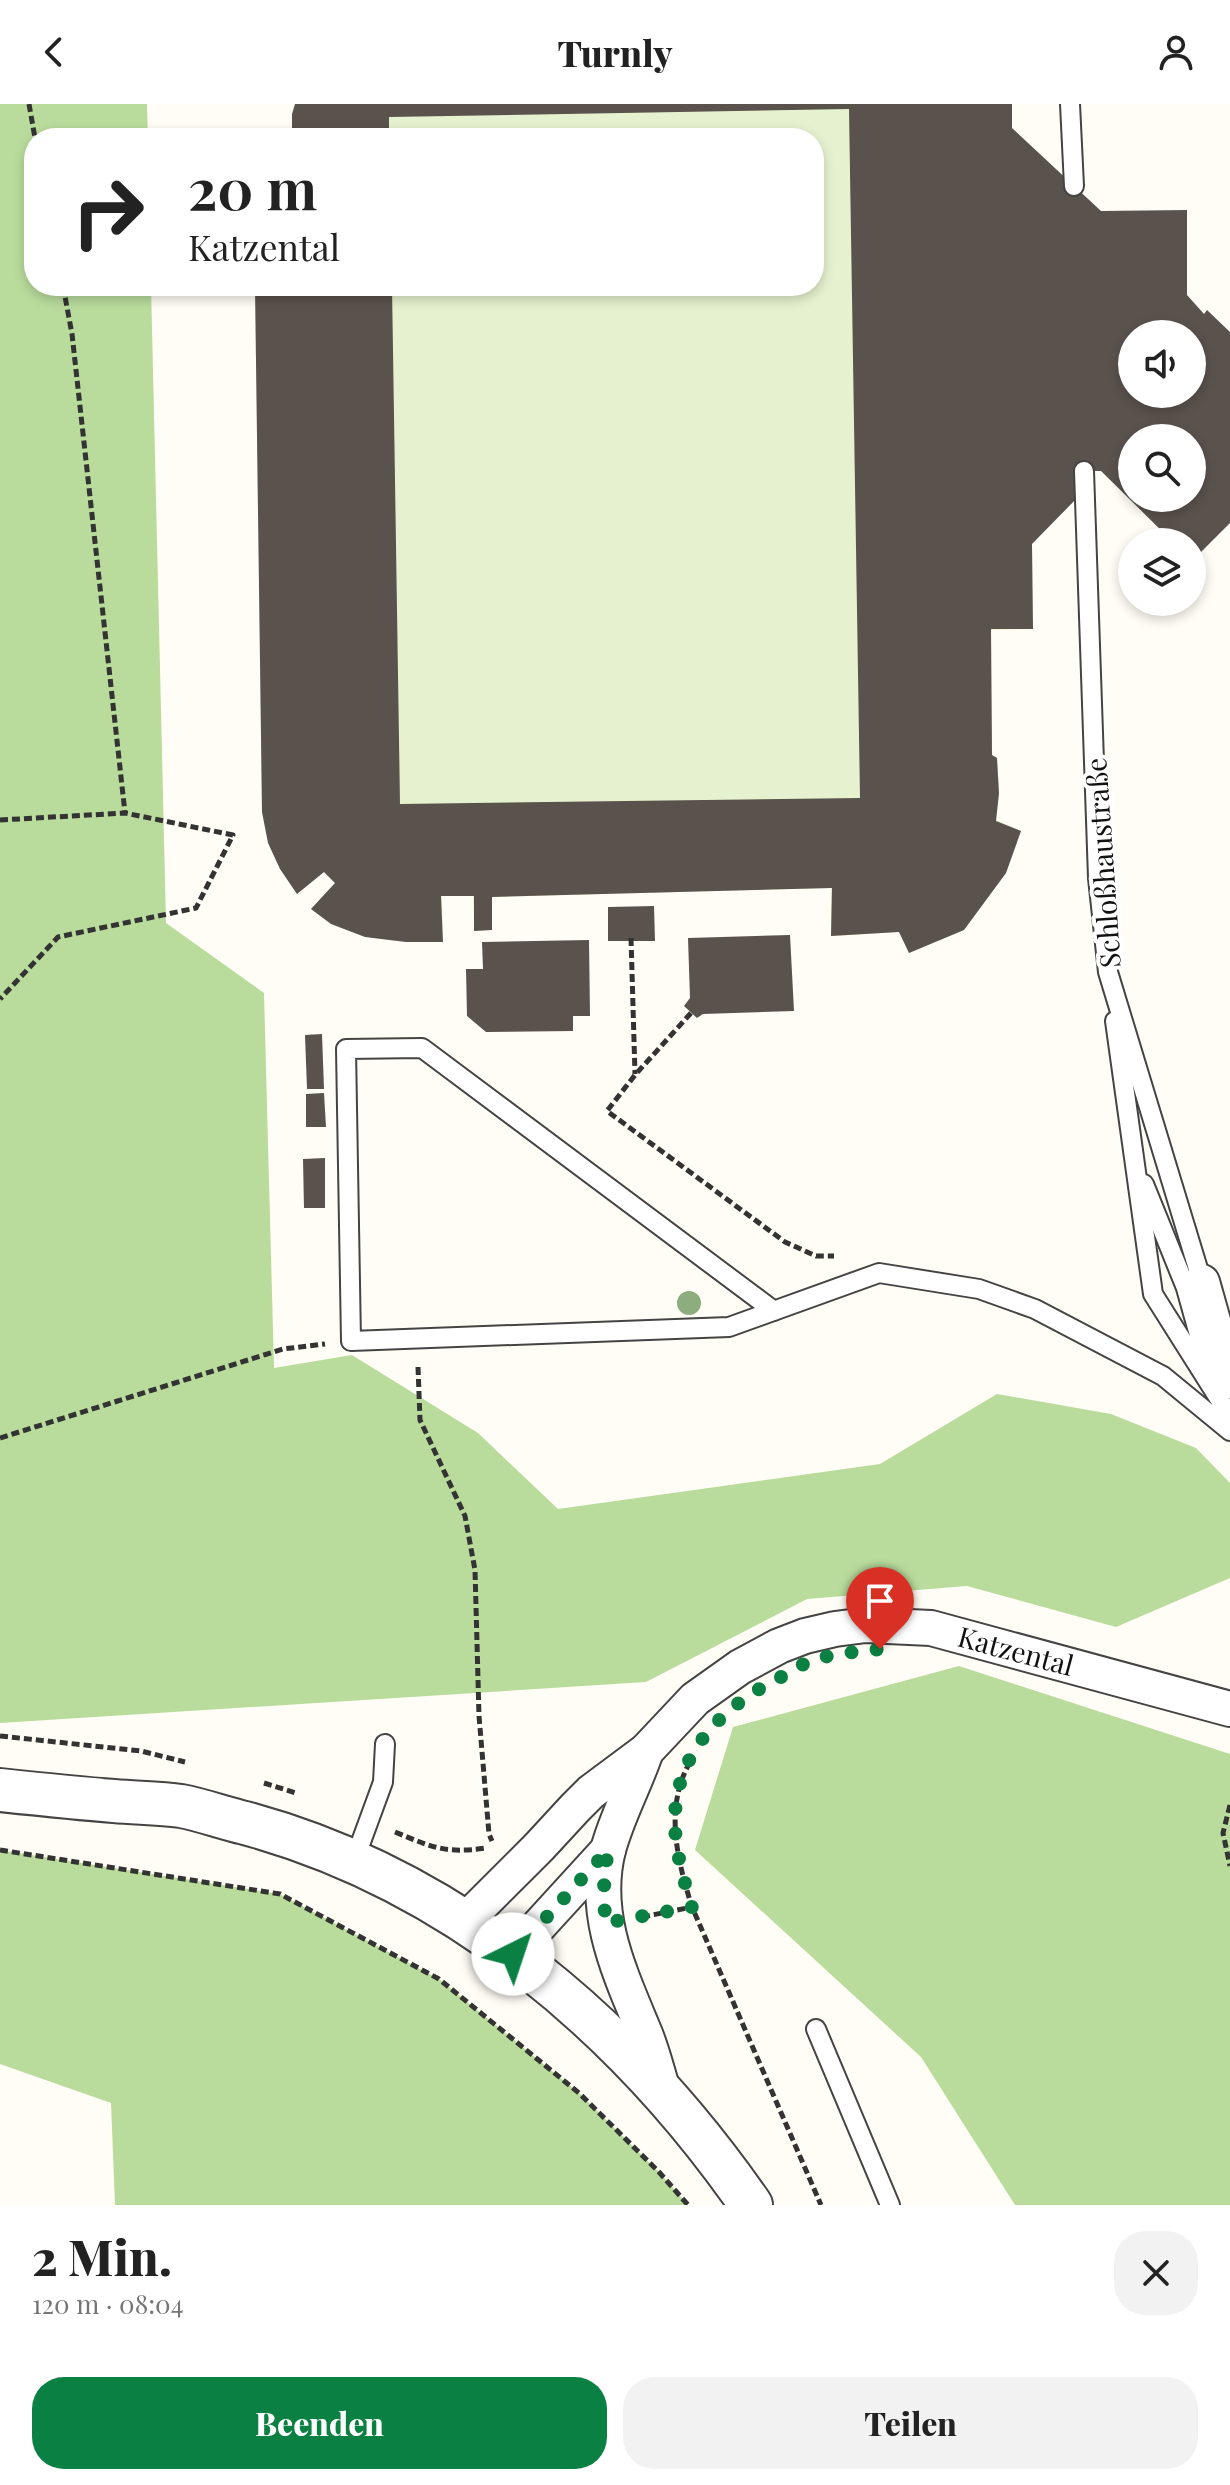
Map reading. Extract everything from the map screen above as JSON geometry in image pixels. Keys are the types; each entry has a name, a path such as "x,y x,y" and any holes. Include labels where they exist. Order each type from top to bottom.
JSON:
{"street":[{"name":"Schloßhaustraße","path":"1202,1282 1222,1387"},
{"name":"Katzental","path":"751,2205 708,2146 664,2094 605,2033 513,1954 465,1921 591,1792 646,1751 695,1699 740,1667 805,1636 866,1625 931,1628 1230,1709"},
{"name":"Katzental","path":"646,1751 608,1850 604,1878 605,1923 614,1960 645,2032 664,2094"},
{"path":"0,1790 182,1806 282,1833 354,1861 421,1893 465,1921"},
{"name":"Katzental","path":"513,1954 608,1850"}],"lane":[{"path":"1070,104 1074,186"},
{"name":"Schloßhaustraße","path":"1084,471 1098,878 1110,979 1202,1282"},
{"path":"1110,979 1153,1294 1222,1387"},
{"path":"774,1311 422,1048 346,1049 351,1341 729,1327 774,1311 879,1273 979,1289 1035,1309 1163,1376 1230,1431"},
{"path":"1132,1156 1186,1288 1230,1416"},
{"path":"354,1861 383,1782 385,1744"},
{"path":"816,2029 890,2205"}],"path":[{"path":"29,104 33,128"},
{"path":"65,296 72,334 125,813"},
{"path":"0,820 125,813 233,835 196,908 58,937 0,999"},
{"path":"631,938 635,1075"},
{"path":"691,1013 607,1111 785,1242 816,1256 847,1256"},
{"path":"417,1338 420,1420 465,1516 475,1570 479,1716 489,1834"},
{"path":"0,1438 283,1349 351,1341"},
{"path":"696,1750 681,1777 675,1815 681,1871 692,1907 821,2205"},
{"path":"1230,1805 1223,1833 1230,1866"},
{"path":"0,1850 280,1894 439,1979 579,2093 688,2205"},
{"path":"605,1923 692,1907"}],"green space":[{"path":"0,104 147,104 148,128 24,128 24,296 151,296 166,923 264,993 274,1368 352,1355 478,1433 558,1509 880,1464 997,1394 1111,1414 1196,1448 1230,1483 1230,1578 1116,1627 967,1586 807,1599 646,1682 0,1723"},
{"path":"295,104 1012,104 1012,128 985,128 1032,544 1033,629 991,630 992,755 997,758 999,793 996,820 1021,831 1006,873 964,930 909,953 899,932 831,936 831,888 492,897 492,930 474,931 473,896 442,896 443,942 406,941 358,934 311,909 335,883 324,872 297,894 274,855 262,812 255,296 824,296 824,128 293,128"},
{"path":"959,1666 1230,1754 1230,2205 1015,2205 921,2057 695,1850 733,1727"},
{"path":"0,1850 280,1894 439,1979 579,2093 688,2205 115,2205 111,2103 0,2064"}],"building":[{"path":"295,104 1012,104 1012,128 1101,211 1187,210 1187,295 1204,314 1207,310 1230,332 1230,523 1206,547 1206,528 1159,528 1143,512 1206,512 1206,424 1118,424 1118,488 1101,471 1084,471 1079,496 1032,544 1033,629 991,629 992,755 997,758 999,793 996,821 1021,831 1006,873 964,930 909,953 899,932 831,936 832,888 492,897 492,930 474,931 474,896 441,896 443,942 406,942 365,937 331,924 311,909 335,883 324,872 297,894 280,869 268,843 262,812 255,296 392,296 400,804 860,798 849,109 389,117 389,128 292,128 292,114"},
{"path":"654,906 655,941 608,941 608,907"},
{"path":"790,935 794,1011 703,1014 697,1018 684,1006 690,998 688,938"},
{"path":"589,940 590,1016 573,1016 573,1031 486,1032 467,1016 466,969 483,969 482,942"},
{"path":"322,1034 324,1089 307,1089 305,1035"},
{"path":"324,1093 326,1127 306,1127 306,1094"},
{"path":"325,1158 325,1208 304,1208 303,1159"}],"route":[{"path":"513,1954 608,1850 604,1878 605,1923 692,1907 676,1846 675,1815 681,1777 703,1737 718,1718 753,1691 812,1660 880,1649"}]}
